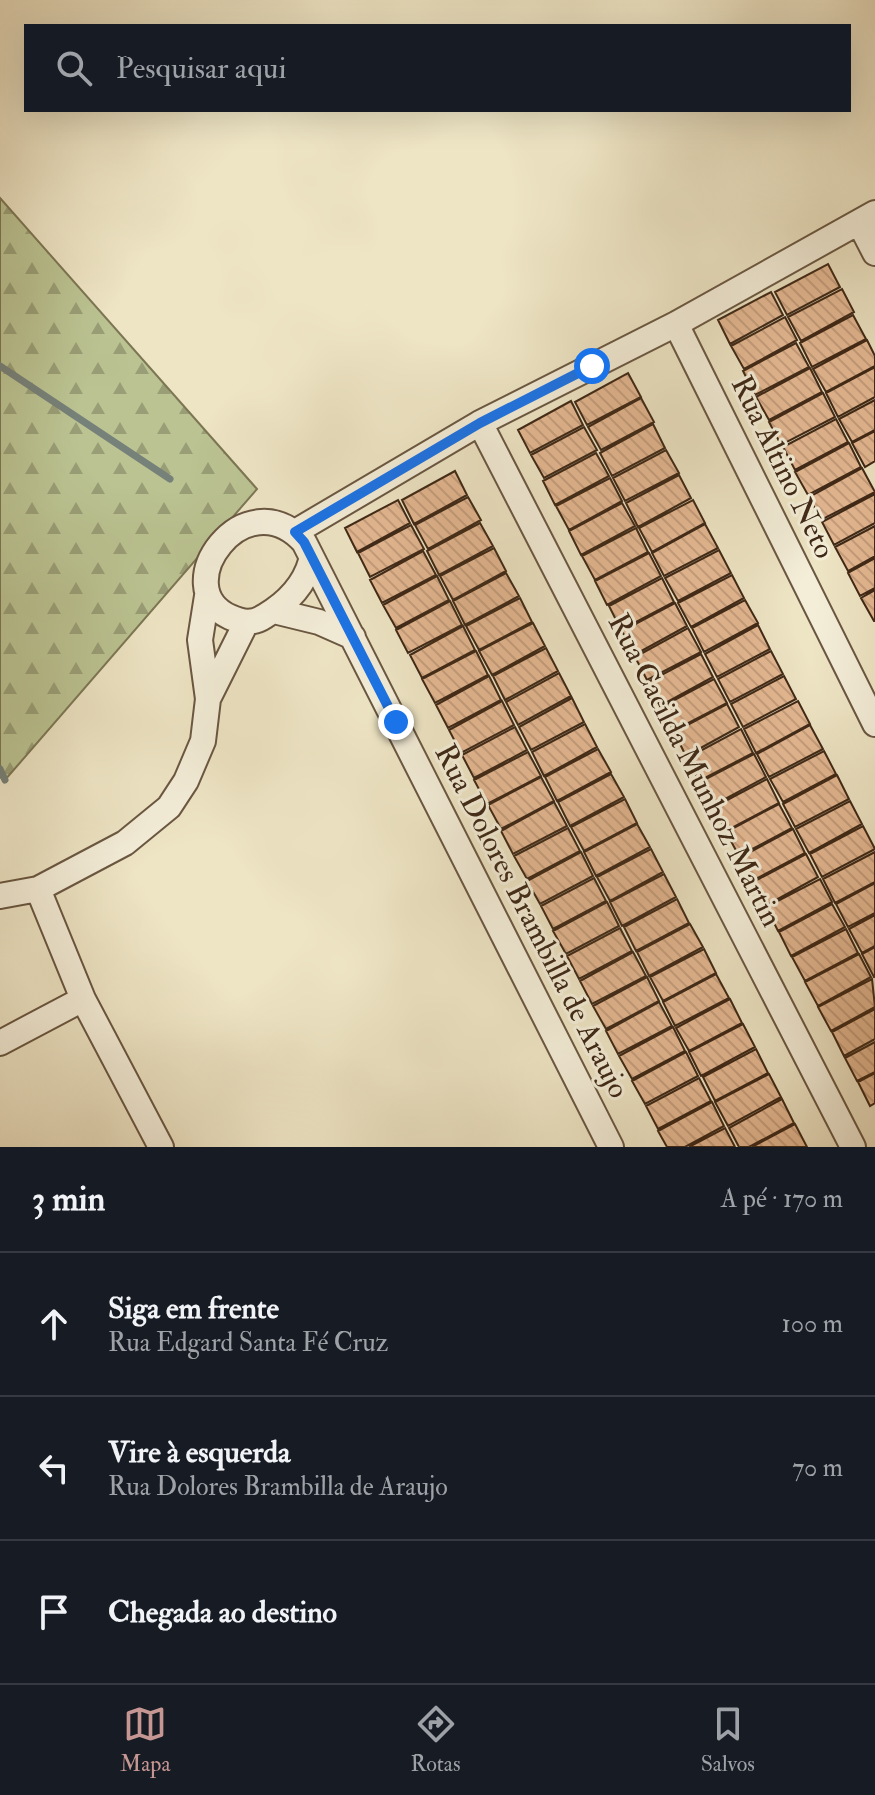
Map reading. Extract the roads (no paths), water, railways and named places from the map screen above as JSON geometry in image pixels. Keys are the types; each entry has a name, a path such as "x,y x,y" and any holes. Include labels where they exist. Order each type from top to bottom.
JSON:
{"street":[{"path":"295,532 480,423 676,324 867,217 875,253"},
{"name":"Rua Altino Neto","path":"676,324 875,724"},
{"name":"Rua Cacilda Munhoz Martin","path":"480,423 853,1147"},
{"path":"0,896 38,889 125,843 169,807 186,781 203,741 208,699 200,640 207,596 206,575 213,555 233,531 264,521 295,532 304,542 311,561 300,586 274,611 246,623 208,699"},
{"name":"Rua Dolores Brambilla de Araujo","path":"311,561 353,637 611,1147"},
{"path":"207,596 218,610 246,623"},
{"path":"274,611 319,622 353,637"},
{"path":"38,889 83,999 161,1147"},
{"path":"0,1043 83,999"}],"waterway":[{"path":"0,366 170,479"},
{"path":"0,769 5,780"}]}
